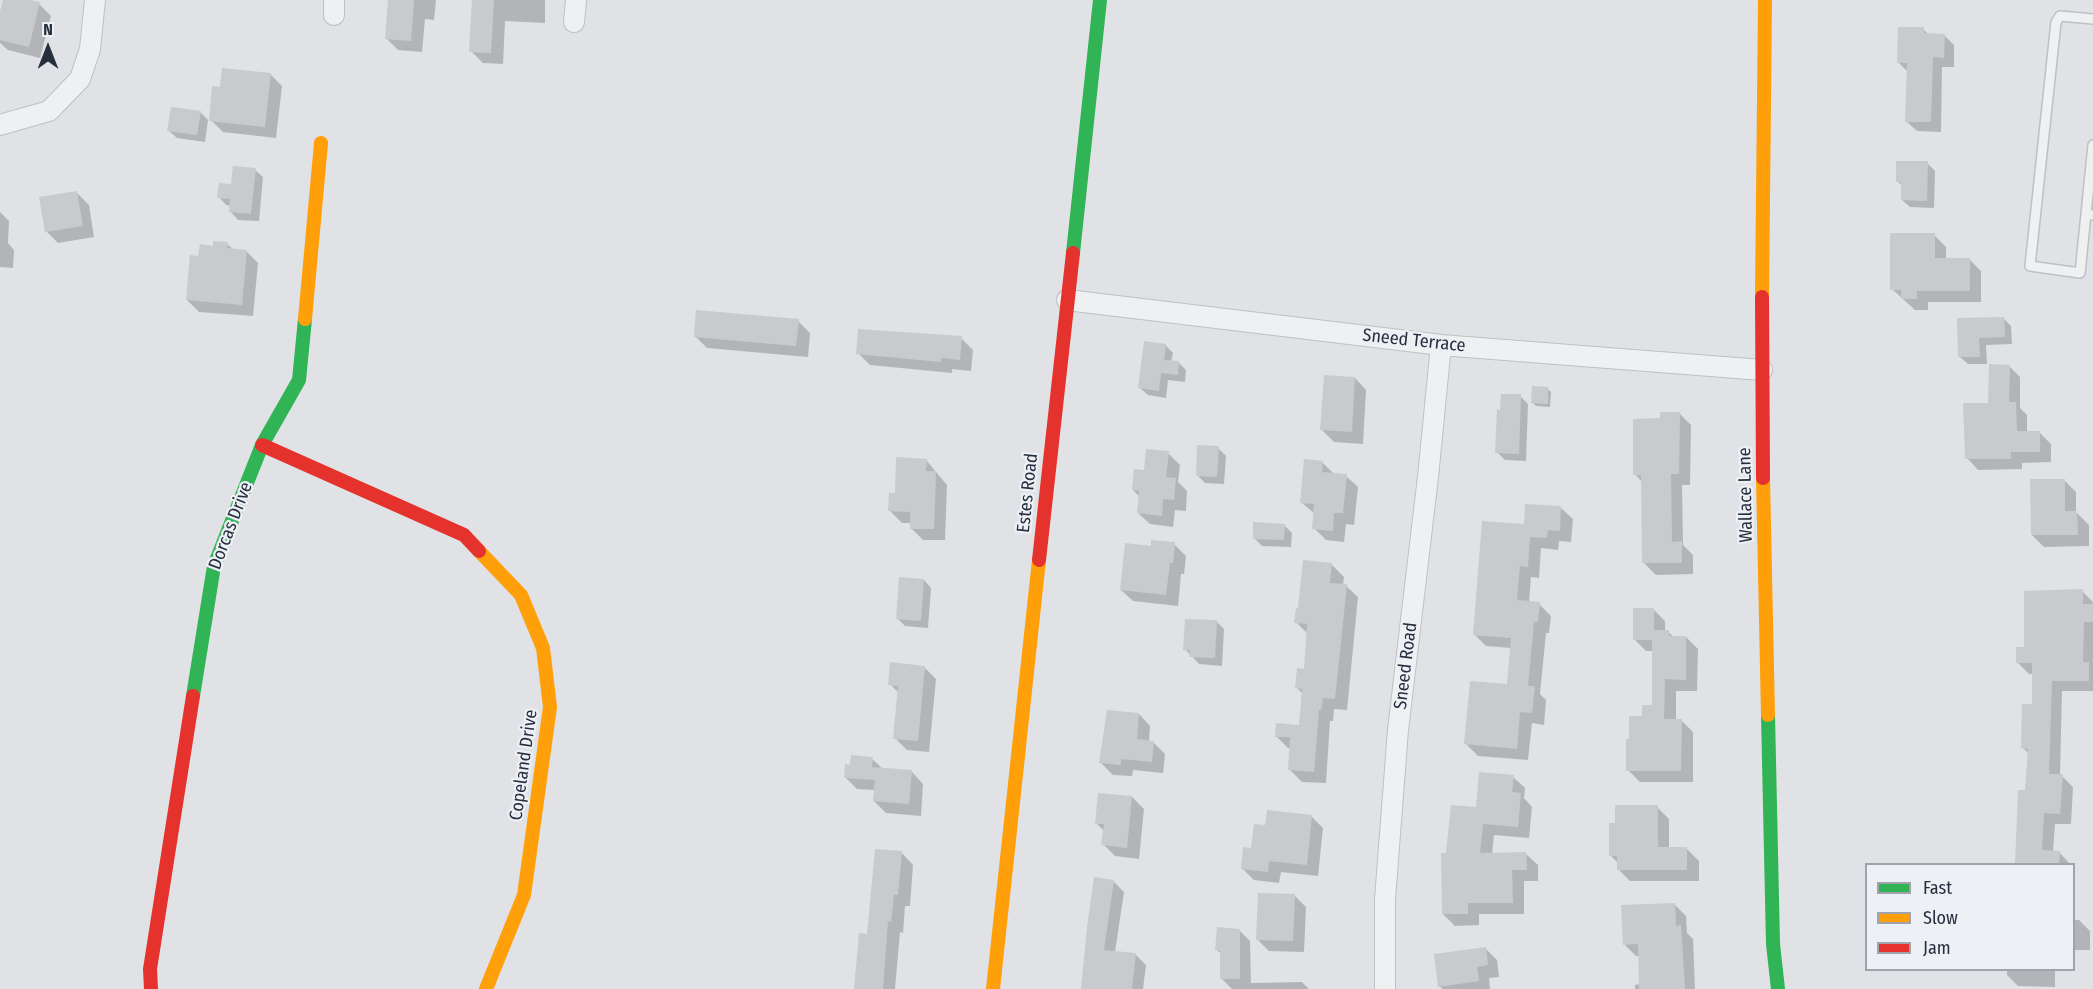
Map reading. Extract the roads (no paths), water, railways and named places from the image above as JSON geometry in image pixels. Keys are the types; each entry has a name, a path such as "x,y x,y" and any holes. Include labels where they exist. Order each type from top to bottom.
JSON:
{"street":[{"path":"0,124 49,111 80,79 90,49 94,0"},
{"path":"574,22 576,0"},
{"name":"Estes Road","path":"993,989 1100,0"},
{"name":"Wallace Lane","path":"1765,0 1762,369 1773,935 1778,989"},
{"name":"Dorcas Drive","path":"151,989 150,969 214,566 262,445 299,380 321,143"},
{"name":"Sneed Terrace","path":"1067,300 1441,345 1762,369"},
{"name":"Sneed Road","path":"1385,989 1385,899 1398,730 1441,345"},
{"name":"Copeland Drive","path":"262,445 464,535 521,595 530,616 543,648 550,707 524,895 486,989"}],"lane":[{"path":"2093,19 2060,16 2056,21 2030,266 2080,273 2090,215 2093,145"}]}
